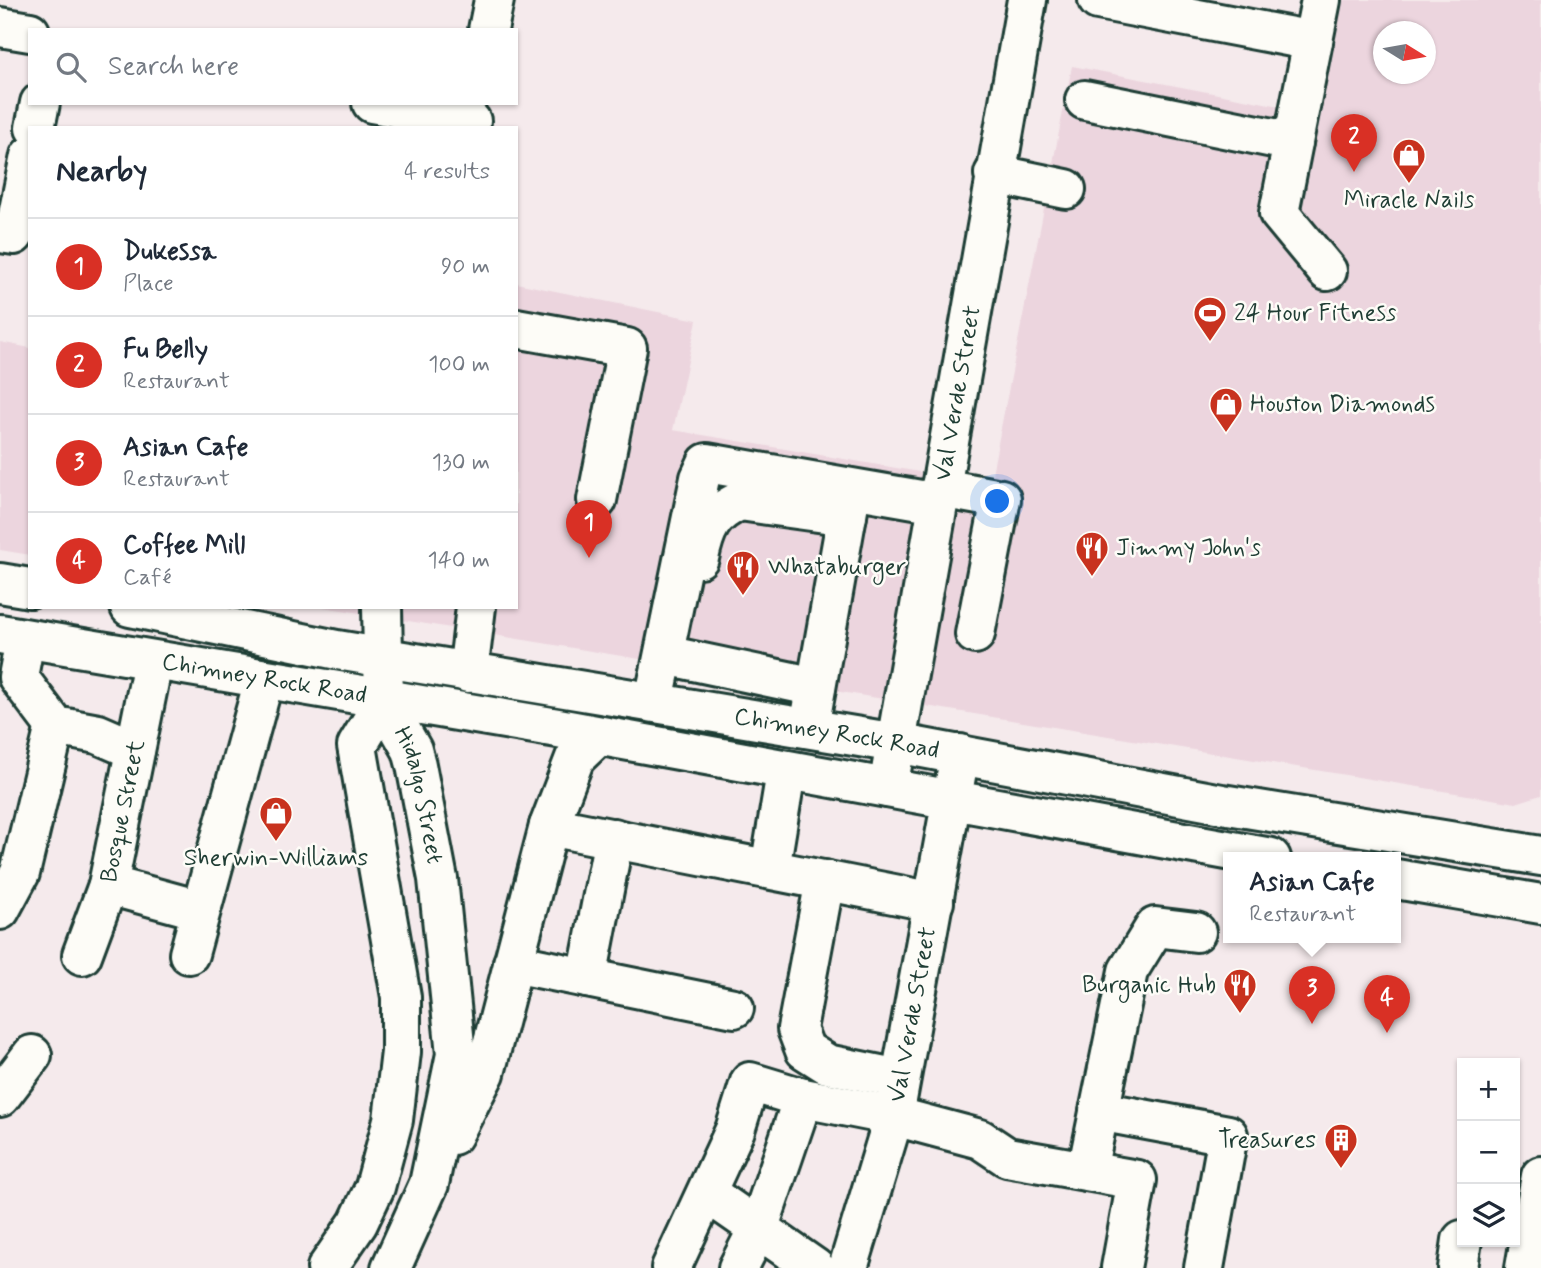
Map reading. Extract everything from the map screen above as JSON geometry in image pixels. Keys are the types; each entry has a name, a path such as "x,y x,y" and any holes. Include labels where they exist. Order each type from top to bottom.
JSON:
{"street":[{"path":"488,28 494,0"},
{"name":"Val Verde Street","path":"888,788 1027,0"},
{"path":"1098,0 1313,41"},
{"path":"1321,0 1279,213 1327,271"},
{"path":"0,27 28,32"},
{"path":"1085,100 1293,142"},
{"path":"35,126 40,105"},
{"path":"386,105 472,117"},
{"path":"0,233 15,235 28,167"},
{"path":"995,174 1066,189"},
{"path":"518,339 626,348 597,500"},
{"path":"654,701 700,478 707,463 850,502 939,495 1001,499 975,634"},
{"path":"809,728 850,502"},
{"path":"0,583 28,588"},
{"name":"Chimney Rock Road","path":"140,609 468,673 654,701 960,754 1222,804 1541,856"},
{"path":"382,609 384,701"},
{"path":"468,673 476,609"},
{"path":"13,636 18,677 55,726 98,734 135,750"},
{"name":"Chimney Rock Road","path":"13,636 598,736 786,772 952,798 1240,852"},
{"path":"665,655 816,687"},
{"name":"Bosque Street","path":"82,955 108,885 153,662"},
{"path":"189,954 264,680"},
{"name":"Hidalgo Street","path":"384,701 412,750 416,765 438,879 456,1054 429,1184 391,1268"},
{"name":"Hidalgo Street","path":"327,1268 358,1223 376,1187 393,1120 401,1052 401,997 358,746 384,701"},
{"path":"0,910 20,873 55,726"},
{"path":"429,1184 485,1073 549,826 575,758 598,736"},
{"name":"Val Verde Street","path":"848,1268 894,1116 960,754"},
{"path":"770,869 786,772"},
{"path":"549,826 934,902"},
{"path":"587,978 614,838"},
{"path":"825,880 797,1029 805,1050 827,1064 900,1079"},
{"path":"1401,880 1541,904"},
{"path":"108,885 200,910"},
{"path":"1087,1171 1128,971 1155,927 1196,932"},
{"path":"513,963 734,1009"},
{"path":"0,1097 32,1055"},
{"path":"671,1268 707,1194 734,1130 750,1082 803,1098 894,1116 980,1139 1007,1157 1137,1180 1121,1268"},
{"path":"738,1268 759,1227 803,1098"},
{"path":"1099,1111 1228,1135 1204,1268"},
{"path":"1525,1268 1532,1182"},
{"path":"707,1194 759,1227 815,1268"},
{"path":"1458,1268 1461,1247"}],"shaded area":[{"path":"1312,0 1541,0 1541,795 1516,803 335,609 518,609 518,283 697,320 673,430 990,484 1072,66 1290,108"},
{"path":"0,342 28,348 28,555 0,550"}],"place":[{"name":"Fu Belly","path":"1354,172"},
{"name":"Miracle Nails","path":"1409,185"},
{"name":"24 Hour Fitness","path":"1210,343"},
{"name":"Houston Diamonds","path":"1226,434"},
{"name":"Dukessa","path":"589,558"},
{"name":"Jimmy John's","path":"1092,578"},
{"name":"Whataburger","path":"743,597"},
{"name":"Sherwin-Williams","path":"276,843"},
{"name":"Burganic Hub","path":"1240,1015"},
{"name":"Asian Cafe","path":"1312,1024"},
{"name":"Coffee Mill","path":"1387,1033"},
{"name":"Treasures","path":"1341,1170"}]}
